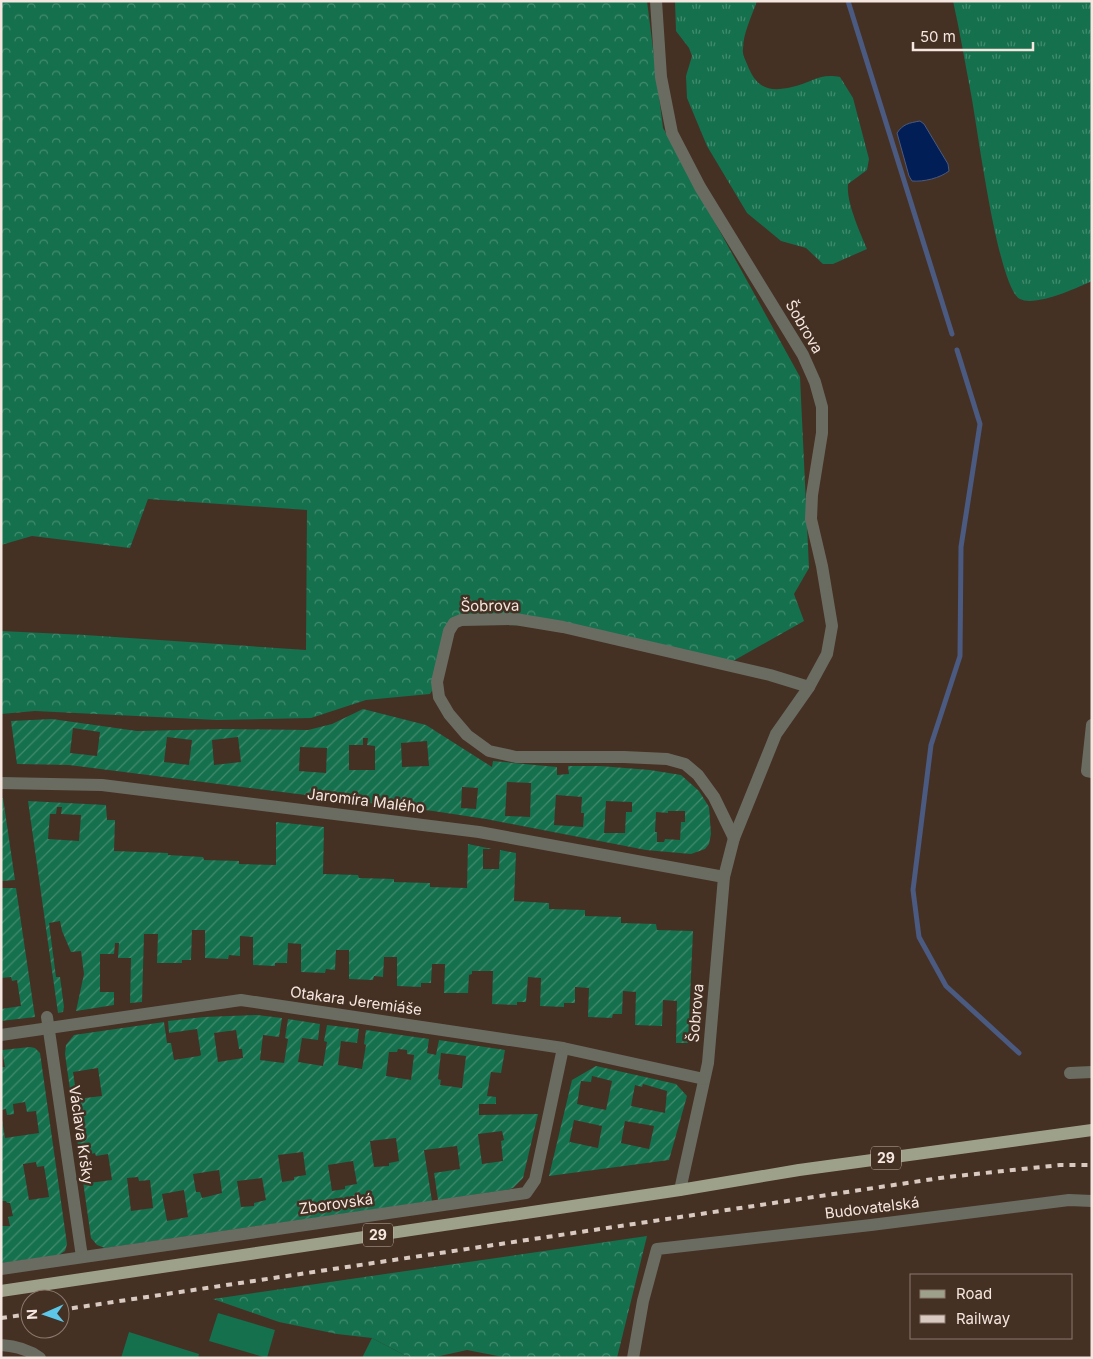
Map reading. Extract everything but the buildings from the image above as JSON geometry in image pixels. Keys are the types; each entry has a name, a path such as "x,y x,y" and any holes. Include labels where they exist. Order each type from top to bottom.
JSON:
{"main road":[{"name":"29","path":"1,1291 680,1190 799,1170 1092,1130"}],"street":[{"name":"Šobrova","path":"656,1 661,76 672,133 700,187 803,354 822,407 822,433 812,495 811,519 822,566 832,626 827,654 809,686 776,734 734,838 724,877 708,1064 680,1190"},
{"name":"Šobrova","path":"734,838 714,797 698,774 684,764 667,758 624,756 516,757 489,751 467,735 449,714 439,697 437,682 449,631 454,623 461,620 524,620 563,627 809,686"},
{"path":"1092,725 1086,771 1092,772"},
{"name":"Jaromíra Malého","path":"1,783 102,785 479,832 724,877"},
{"name":"Otakara Jeremiáše","path":"1,1034 48,1022 241,1000 562,1048 704,1079"},
{"name":"Václava Kršky","path":"48,1022 82,1257"},
{"name":"Zborovská","path":"1,1269 526,1193 535,1180 562,1048"},
{"path":"1070,1073 1092,1072"},
{"name":"Budovatelská","path":"633,1358 644,1301 657,1249 1069,1200 1092,1201"},
{"path":"1,1345 13,1346 32,1352 40,1358"}],"green space":[{"path":"1,1 647,1 663,128 800,377 809,568 794,594 804,621 726,665 563,627 454,623 437,682 430,694 366,700 311,718 217,720 35,711 1,714 1,631 306,650 307,510 148,499 130,548 32,536 1,545"},
{"path":"675,1 757,1 746,31 743,53 750,72 764,86 783,89 820,77 840,77 853,98 869,159 867,170 848,184 851,208 867,249 833,264 823,264 806,248 781,241 747,213 707,146 687,98 686,76 692,56 689,48 676,31"},
{"path":"953,1 1092,1 1092,281 1077,288 1035,301 1020,299 1012,289 996,238"},
{"path":"363,709 426,725 492,767 493,761 557,767 557,775 569,774 568,766 600,766 650,770 681,775 699,791 709,807 711,834 709,844 705,849 691,854 646,850 486,819 433,811 69,765 17,764 11,721 52,719 137,731 308,730 332,724","holes":["73,728 100,732 97,756 70,753","167,737 192,740 189,765 164,762","238,737 241,762 214,765 212,740","363,738 368,738 367,745 375,746 375,770 349,770 349,745 363,745","427,741 429,766 402,767 401,743","300,747 327,748 326,773 299,771","507,782 531,783 530,817 505,816","462,787 478,788 476,809 461,808","556,795 582,797 581,813 584,813 583,827 554,825","606,801 632,802 632,812 626,812 625,833 604,833","685,811 685,822 681,822 680,840 665,839 664,842 657,842 657,832 655,832 656,812"]},
{"path":"1,798 3,798 15,880 2,881 2,888 16,888 35,1017 1,1021 1,1009 21,1006 17,980 12,981 11,977 1,978"},
{"path":"28,801 106,805 107,820 115,820 114,851 168,853 168,855 203,857 204,860 239,861 239,864 276,865 276,822 324,827 323,874 394,879 394,882 430,883 430,887 467,888 468,844 492,849 483,849 483,869 499,869 500,850 516,853 514,901 549,903 549,909 585,910 585,916 621,917 621,923 656,924 657,930 693,931 688,1043 676,1043 677,1001 663,1000 662,1026 635,1025 636,992 623,991 622,1014 613,1014 612,1018 588,1017 589,988 575,987 575,1003 564,1003 564,1007 540,1006 541,978 528,977 526,1002 517,1002 517,1005 492,1004 493,971 472,971 472,974 469,975 468,993 444,993 445,964 432,964 431,983 421,983 421,987 397,986 397,957 384,957 383,977 374,976 373,980 349,979 349,950 336,950 335,970 326,969 325,973 301,972 301,944 288,943 287,963 275,963 275,966 253,965 253,937 240,936 240,956 229,955 228,959 205,958 205,930 192,930 191,960 182,960 182,963 157,963 158,934 144,934 142,1002 130,1003 131,958 118,958 119,943 115,943 114,954 100,954 100,992 114,992 114,1005 76,1011 84,974 81,951 71,952 60,921 49,923 56,977 60,977 64,1007 63,1012 58,1013","holes":["57,807 62,807 61,814 81,815 79,841 48,839 50,814 56,814"]},
{"path":"257,1015 282,1018 279,1037 263,1035 260,1060 284,1063 288,1039 285,1038 288,1019 320,1024 318,1040 302,1038 298,1062 323,1066 327,1042 324,1041 327,1025 359,1029 357,1043 341,1041 338,1065 362,1069 366,1045 364,1044 366,1030 429,1039 427,1053 436,1055 439,1040 505,1050 501,1073 491,1072 487,1096 496,1097 496,1104 479,1104 479,1115 538,1114 523,1178 513,1188 506,1190 438,1200 434,1173 460,1169 457,1146 424,1150 432,1201 105,1248 97,1245 91,1238 65,1054 66,1045 74,1035 164,1022 167,1043 171,1043 174,1060 199,1056 201,1055 197,1029 169,1033 168,1021 204,1017","holes":["236,1030 239,1049 242,1049 243,1058 218,1062 214,1033","398,1049 407,1050 407,1054 414,1055 411,1080 386,1076 389,1052 397,1052","441,1053 466,1056 462,1088 440,1085 441,1080 438,1079","98,1068 102,1096 77,1099 73,1072","502,1131 504,1140 501,1141 503,1161 482,1164 478,1134","396,1138 399,1161 389,1163 389,1166 374,1167 370,1141","303,1152 306,1175 294,1177 294,1180 282,1182 278,1155","95,1153 96,1156 108,1154 112,1180 89,1183 86,1157","353,1161 357,1184 345,1186 345,1189 332,1191 328,1165","219,1170 222,1193 202,1198 200,1192 196,1192 193,1174","138,1177 139,1181 150,1180 153,1208 131,1211 127,1178","262,1178 266,1200 254,1203 254,1206 241,1207 237,1181","184,1190 188,1217 167,1221 162,1194"]},
{"path":"30,1047 35,1048 40,1053 67,1244 65,1251 59,1255 1,1263 1,1226 10,1226 8,1217 13,1216 10,1203 1,1201 1,1113 5,1138 39,1133 36,1111 27,1112 25,1102 13,1104 14,1114 7,1115 6,1109 1,1110 1,1067 5,1067 2,1050","holes":["36,1162 37,1167 44,1166 49,1197 29,1200 23,1164"]},
{"path":"596,1066 676,1084 687,1096 669,1160 549,1176 572,1080","holes":["592,1076 612,1081 606,1110 577,1104 581,1081 591,1082","643,1084 667,1091 665,1113 631,1106 635,1085 642,1087","574,1120 602,1126 598,1148 570,1142 569,1144","625,1121 654,1126 649,1149 621,1143"]},
{"path":"647,1236 617,1358 508,1358 467,1350 431,1358 410,1358 372,1338 337,1334 279,1322 213,1299"},
{"path":"218,1313 275,1330 267,1358 209,1341"},
{"path":"129,1332 199,1354 198,1358 121,1358"},
{"path":"372,1338 410,1358 362,1358"}],"water":[{"path":"920,121 924,124 948,164 949,171 932,179 912,181 897,133 907,124"}],"waterway":[{"path":"848,1 952,334"},
{"path":"957,350 980,424 961,547 960,656 931,745 913,890 919,937 946,986 1019,1053"}],"railway":[{"path":"70,1309 947,1177 1060,1165 1092,1165"},
{"path":"1,1318 20,1315"}]}
